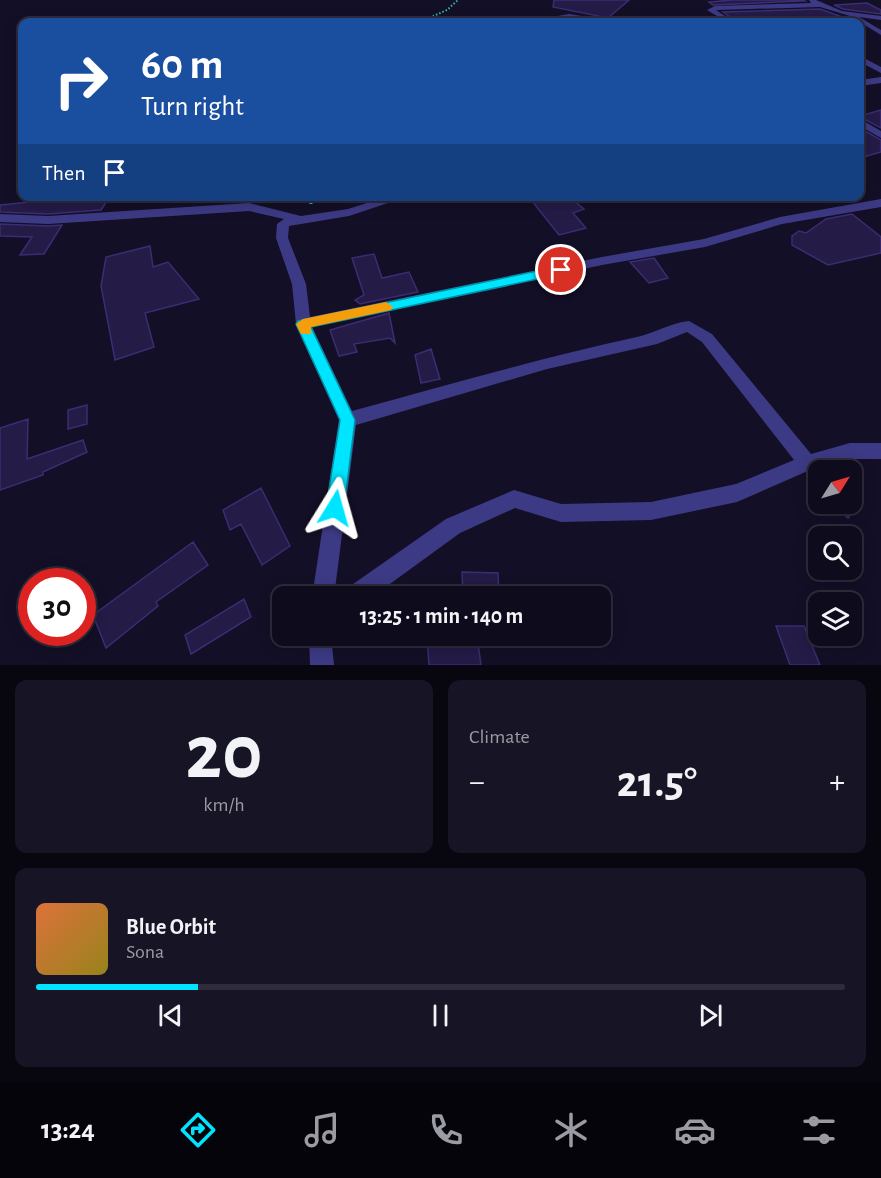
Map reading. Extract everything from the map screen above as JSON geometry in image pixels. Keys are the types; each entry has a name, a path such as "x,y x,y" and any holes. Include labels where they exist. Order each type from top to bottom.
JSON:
{"street":[{"path":"808,0 850,15 881,18"},
{"path":"724,18 711,10 726,7 818,5"},
{"path":"850,15 854,18"},
{"path":"562,18 579,18"},
{"path":"864,25 881,33"},
{"path":"864,61 881,70"},
{"path":"864,82 881,80"},
{"path":"864,124 881,135"},
{"path":"325,586 348,420 303,324 298,284 282,238 283,225 298,219 349,212 386,201"},
{"path":"303,324 602,261 705,243 780,221 881,203"},
{"path":"0,218 48,220 249,207 298,219"},
{"path":"348,420 547,363 657,338 676,328 689,326 707,338 807,463"},
{"path":"369,586 453,526 514,499 561,513 651,511 737,493 807,463 850,451 881,451"},
{"path":"321,646 322,665"}],"path":[{"path":"429,18 447,9 458,0"}],"building":[{"path":"554,0 629,0 608,18 553,7"},
{"path":"805,1 713,5 709,2"},
{"path":"867,3 881,10 881,14 843,9 834,5"},
{"path":"820,9 845,18 731,18 723,12"},
{"path":"881,110 881,128 864,119 864,115"},
{"path":"864,130 881,140 881,152 864,157"},
{"path":"39,201 107,201 101,210 48,214 0,212 0,205"},
{"path":"532,201 574,201 584,209 573,213 586,228 559,235"},
{"path":"852,214 881,237 881,253 828,265 792,245 792,236 799,231 806,233 826,219"},
{"path":"0,224 62,225 44,254 20,255 32,237 0,236"},
{"path":"150,246 153,267 168,262 199,299 145,313 154,347 115,360 101,286 106,257"},
{"path":"374,254 382,278 409,272 418,292 360,304 355,300 364,295 352,258"},
{"path":"654,258 668,278 649,283 630,262"},
{"path":"389,313 395,343 390,338 354,344 357,352 339,356 330,330"},
{"path":"431,349 440,379 421,383 415,355"},
{"path":"87,405 87,424 68,429 68,410"},
{"path":"28,419 27,459 83,440 87,452 43,472 43,475 0,490 0,428"},
{"path":"261,488 290,546 262,565 241,524 230,530 223,510"},
{"path":"193,542 208,565 156,602 158,606 106,648 96,623 96,613"},
{"path":"462,572 498,573 499,586 463,586"},
{"path":"244,599 251,617 191,654 185,635"},
{"path":"776,626 804,626 808,636 808,646 812,646 820,665 790,665"},
{"path":"428,646 478,646 481,665 429,665"}],"slow traffic":[{"path":"306,330 303,324 386,307"}],"route":[{"path":"335,508 348,420 303,324 561,270"}]}
